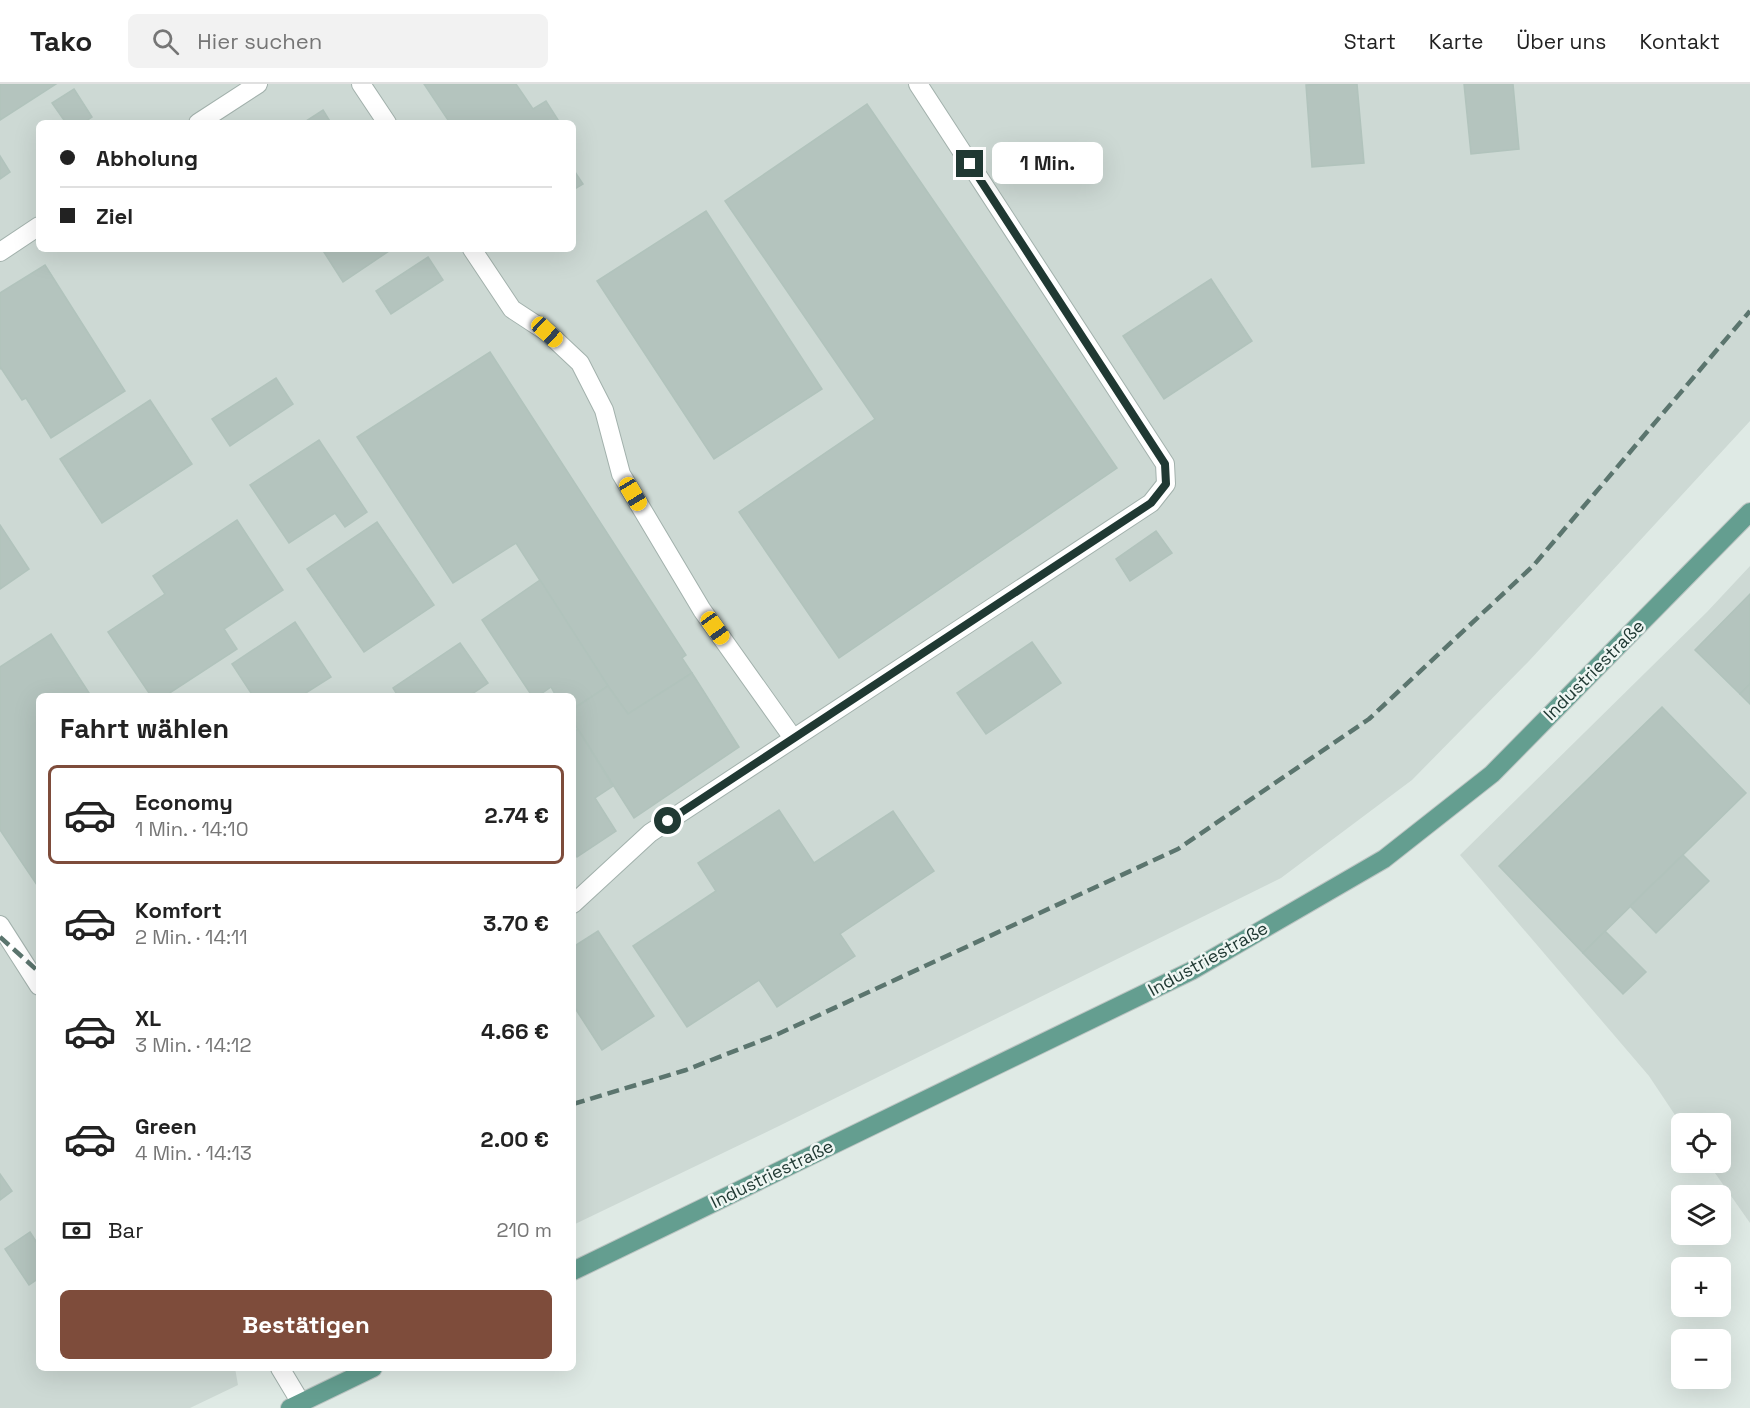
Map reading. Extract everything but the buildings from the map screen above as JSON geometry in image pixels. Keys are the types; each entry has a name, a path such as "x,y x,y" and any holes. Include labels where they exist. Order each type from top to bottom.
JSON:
{"main road":[{"name":"Industriestraße","path":"576,1270 1191,971 1384,859 1492,774 1750,512"},
{"path":"296,1406 367,1371"}],"lane":[{"path":"203,120 258,84"},
{"path":"361,84 385,120"},
{"path":"576,901 650,833 1151,503 1166,484 1165,464 918,84"},
{"path":"0,252 36,228"},
{"path":"474,252 512,309 547,332 580,363 604,410 621,474 702,610 793,738"},
{"path":"0,925 36,981"},
{"path":"281,1371 296,1406"}],"shaded area":[{"path":"0,84 1750,84 1750,421 1529,661 1412,780 1281,878 576,1224 576,693 36,693 36,1371 236,1371 238,1385 190,1408 0,1408"},
{"path":"1750,566 1750,1223 1731,1196 1731,1185 1723,1185 1715,1173 1731,1173 1731,1113 1674,1113 1649,1076 1460,855 1707,612"}],"railway":[{"path":"576,1103 686,1070 778,1034 1178,849 1369,719 1533,566 1750,311"},
{"path":"0,937 36,969"}],"route":[{"path":"668,821 1151,503 1166,484 1165,464 970,164"}]}
